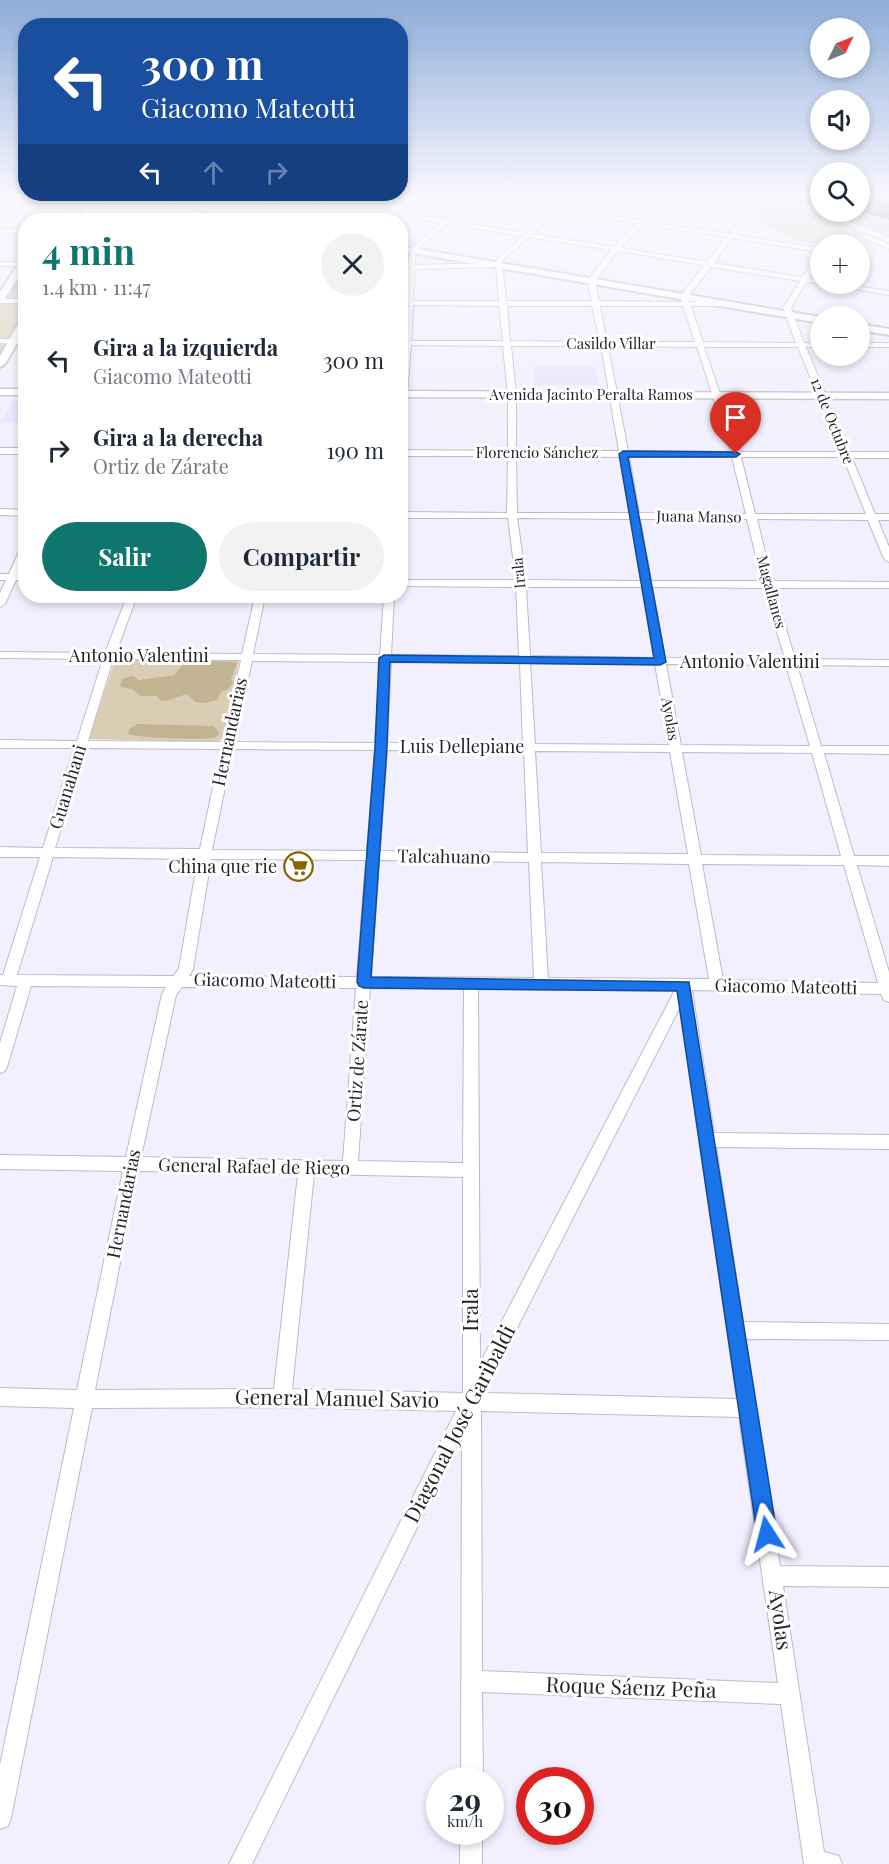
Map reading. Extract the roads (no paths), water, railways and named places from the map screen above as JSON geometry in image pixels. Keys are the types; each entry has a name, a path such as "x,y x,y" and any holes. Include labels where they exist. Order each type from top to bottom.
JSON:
{"main road":[{"path":"0,392 18,392"},
{"name":"Avenida Jacinto Peralta Ramos","path":"408,394 889,396"}],"street":[{"path":"0,300 11,283"},
{"path":"408,317 411,283"},
{"name":"Irala","path":"500,283 512,394 510,453 512,515 521,582 541,983"},
{"name":"Ayolas","path":"591,283 647,583 717,985"},
{"path":"601,283 687,300 728,304 810,318"},
{"path":"687,300 697,283"},
{"path":"788,314 787,308 802,283"},
{"path":"870,290 889,293"},
{"path":"0,300 18,301"},
{"path":"410,303 596,304 687,300"},
{"name":"Magallanes","path":"687,300 736,454 768,584 888,992"},
{"name":"12 de Octubre","path":"788,314 889,559"},
{"path":"870,329 889,332"},
{"path":"0,364 18,333"},
{"path":"0,341 18,342"},
{"name":"Casildo Villar","path":"408,344 810,345"},
{"path":"870,345 889,345"},
{"path":"0,451 18,451"},
{"name":"Florencio Sánchez","path":"408,453 889,455"},
{"path":"0,512 18,513"},
{"name":"Juana Manso","path":"408,515 889,517"},
{"path":"0,604 18,564"},
{"path":"0,577 18,577"},
{"path":"408,583 889,585"},
{"name":"Guanahani","path":"4,980 109,656 129,603"},
{"name":"Hernandarias","path":"0,1818 132,1164 169,994 186,969 205,854 258,603"},
{"name":"Ortiz de Zárate","path":"350,1168 374,856 388,603"},
{"name":"Antonio Valentini","path":"0,655 889,663"},
{"name":"Luis Dellepiane","path":"0,744 889,750"},
{"name":"Talcahuano","path":"0,852 889,861"},
{"name":"Giacomo Mateotti","path":"4,980 717,985 888,992"},
{"path":"0,1067 26,980"},
{"name":"Irala","path":"471,984 472,1767"},
{"name":"Ayolas","path":"684,986 746,1408 774,1576 815,1864"},
{"name":"Diagonal José Garibaldi","path":"240,1864 470,1401 684,986"},
{"path":"707,1140 889,1142"},
{"name":"General Rafael de Riego","path":"0,1162 472,1170"},
{"path":"282,1398 308,1168"},
{"path":"735,1330 889,1332"},
{"name":"General Manuel Savio","path":"0,1397 282,1398 746,1408"},
{"path":"774,1576 889,1577"},
{"name":"Roque Sáenz Peña","path":"473,1681 789,1694"},
{"path":"471,1845 471,1864"},
{"path":"815,1864 831,1864"}],"place":[{"name":"China que rie","path":"298,867"}]}
